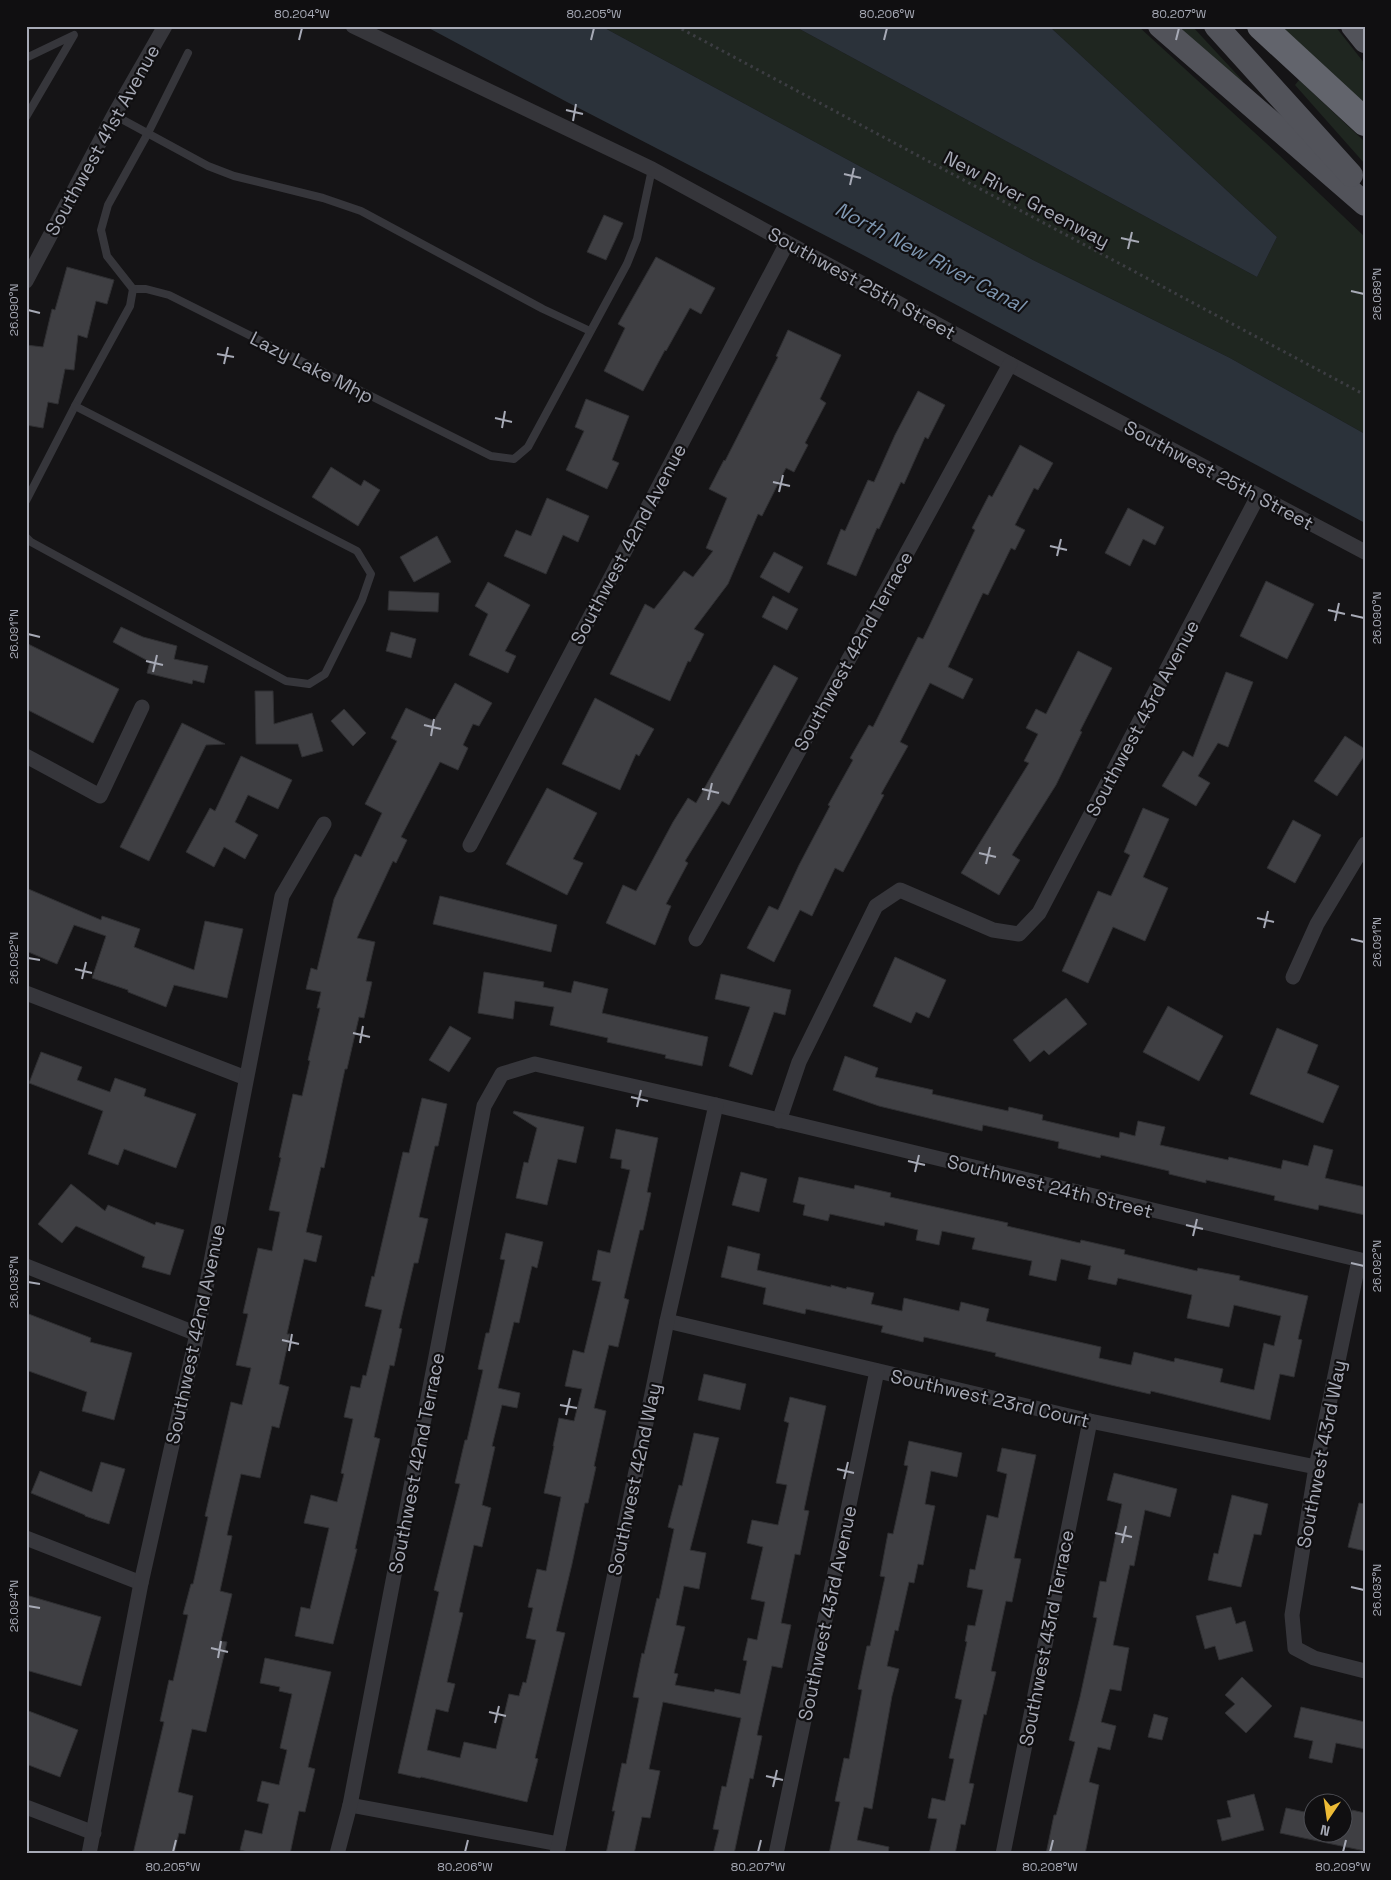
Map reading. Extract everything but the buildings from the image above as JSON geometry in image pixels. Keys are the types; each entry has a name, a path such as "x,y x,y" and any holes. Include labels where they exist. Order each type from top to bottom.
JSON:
{"highway":[{"path":"1261,26 1365,122"}],"main road":[{"path":"1160,26 1365,204"},
{"path":"1216,26 1365,190"},
{"path":"1353,26 1365,41"}],"street":[{"name":"Southwest 41st Avenue","path":"26,281 114,115 165,26"},
{"name":"Southwest 25th Street","path":"353,26 652,169 1010,364 1365,552"},
{"name":"Southwest 42nd Avenue","path":"470,845 787,243"},
{"name":"Southwest 42nd Terrace","path":"696,939 1010,364"},
{"name":"Southwest 43rd Avenue","path":"779,1121 799,1062 876,906 900,890 993,930 1019,934 1039,913 1258,496"},
{"path":"26,756 100,796 142,707"},
{"name":"Southwest 42nd Avenue","path":"89,1854 141,1583 197,1334 282,896 324,824"},
{"path":"1293,977 1317,924 1365,844"},
{"path":"26,993 246,1078"},
{"name":"Southwest 24th Street","path":"502,1074 535,1064 716,1105 1362,1261"},
{"name":"Southwest 42nd Terrace","path":"337,1854 350,1805 484,1106 502,1074"},
{"name":"Southwest 42nd Way","path":"558,1849 667,1321 716,1105"},
{"name":"Southwest 43rd Way","path":"1362,1261 1316,1467 1292,1615 1295,1648 1314,1658 1365,1671"},
{"path":"26,1266 197,1334"},
{"name":"Southwest 23rd Court","path":"667,1321 1090,1421 1316,1467"},
{"name":"Southwest 43rd Avenue","path":"776,1854 877,1372"},
{"name":"Southwest 43rd Terrace","path":"1003,1854 1090,1421"},
{"path":"26,1538 141,1583"},
{"path":"350,1805 558,1849"},
{"path":"26,1807 94,1833"}],"lane":[{"path":"26,58 74,35 26,116"},
{"path":"26,501 130,306 133,289 107,256 102,230 108,205 148,133 188,53"},
{"path":"114,115 208,166 234,176 323,198 361,211 543,310 590,331"},
{"name":"Lazy Lake Mhp","path":"133,289 146,288 169,295 491,456 514,459 528,447 627,264 637,238 652,169"},
{"path":"26,537 31,542 286,682 309,684 324,674 362,600 371,574 357,551 75,406"}],"path":[{"name":"New River Greenway","path":"676,26 1365,395"}],"shaded area":[{"path":"601,26 794,26 1257,277 1277,237 1049,26 1138,26 1279,155 1365,237 1365,434 1230,358 1033,260"},
{"path":"1172,26 1192,26 1243,81 1238,86"},
{"path":"1276,26 1335,26 1365,64 1365,106"},
{"path":"1299,80 1365,142 1365,164 1295,85"}],"water":[{"name":"North New River Canal","path":"425,26 601,26 1033,260 1230,358 1365,434 1365,523 863,255 567,102"},
{"path":"794,26 1049,26 1277,237 1257,277"}]}
